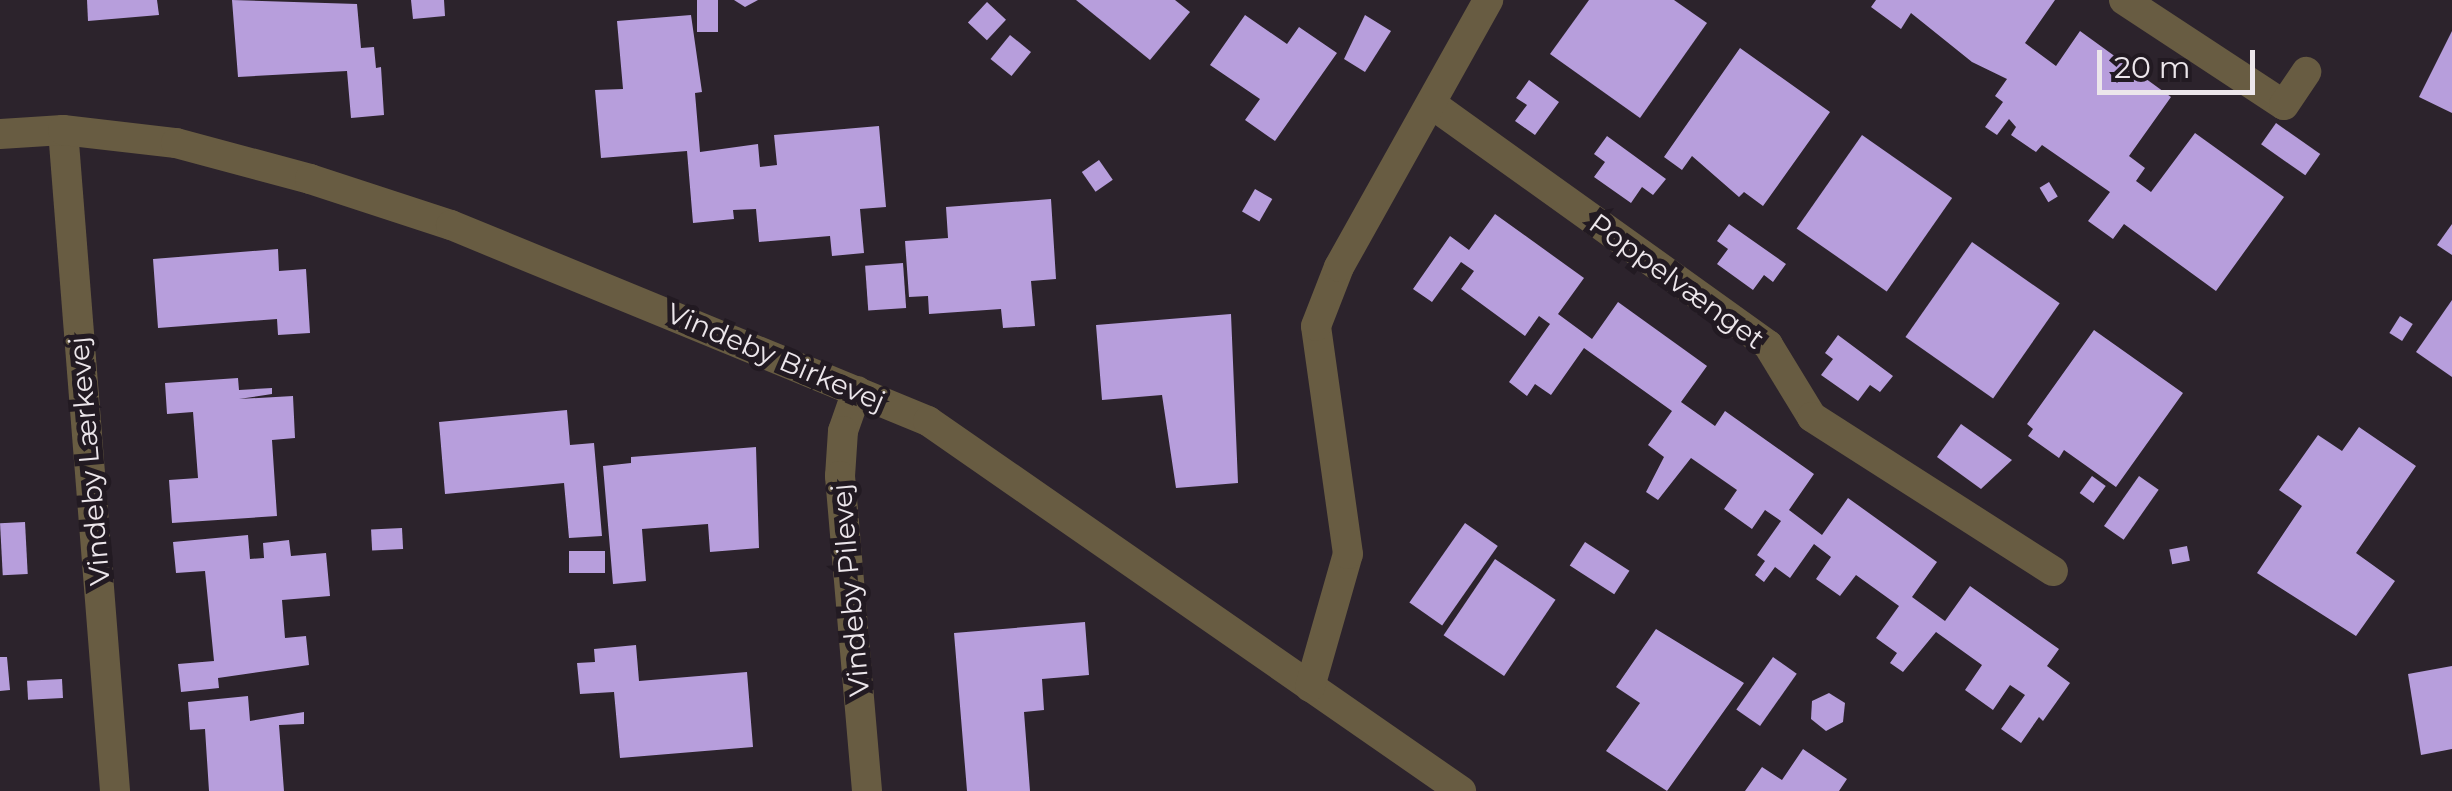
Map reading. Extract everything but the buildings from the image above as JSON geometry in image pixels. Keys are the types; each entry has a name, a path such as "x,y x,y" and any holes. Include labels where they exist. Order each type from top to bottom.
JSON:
{"street":[{"path":"1310,686 1348,554 1316,326 1339,267 1433,105 1488,0"},
{"path":"2124,0 2284,105 2306,72"},
{"name":"Poppelvænget","path":"1433,105 1768,345 1812,417 2053,571"},
{"name":"Vindeby Birkevej","path":"0,134 63,130 176,143 433,219 857,391 973,446 1461,791"},
{"name":"Vindeby Lærkevej","path":"63,130 115,791"},
{"name":"Vindeby Pilevej","path":"857,391 843,431 840,476 867,791"}]}
